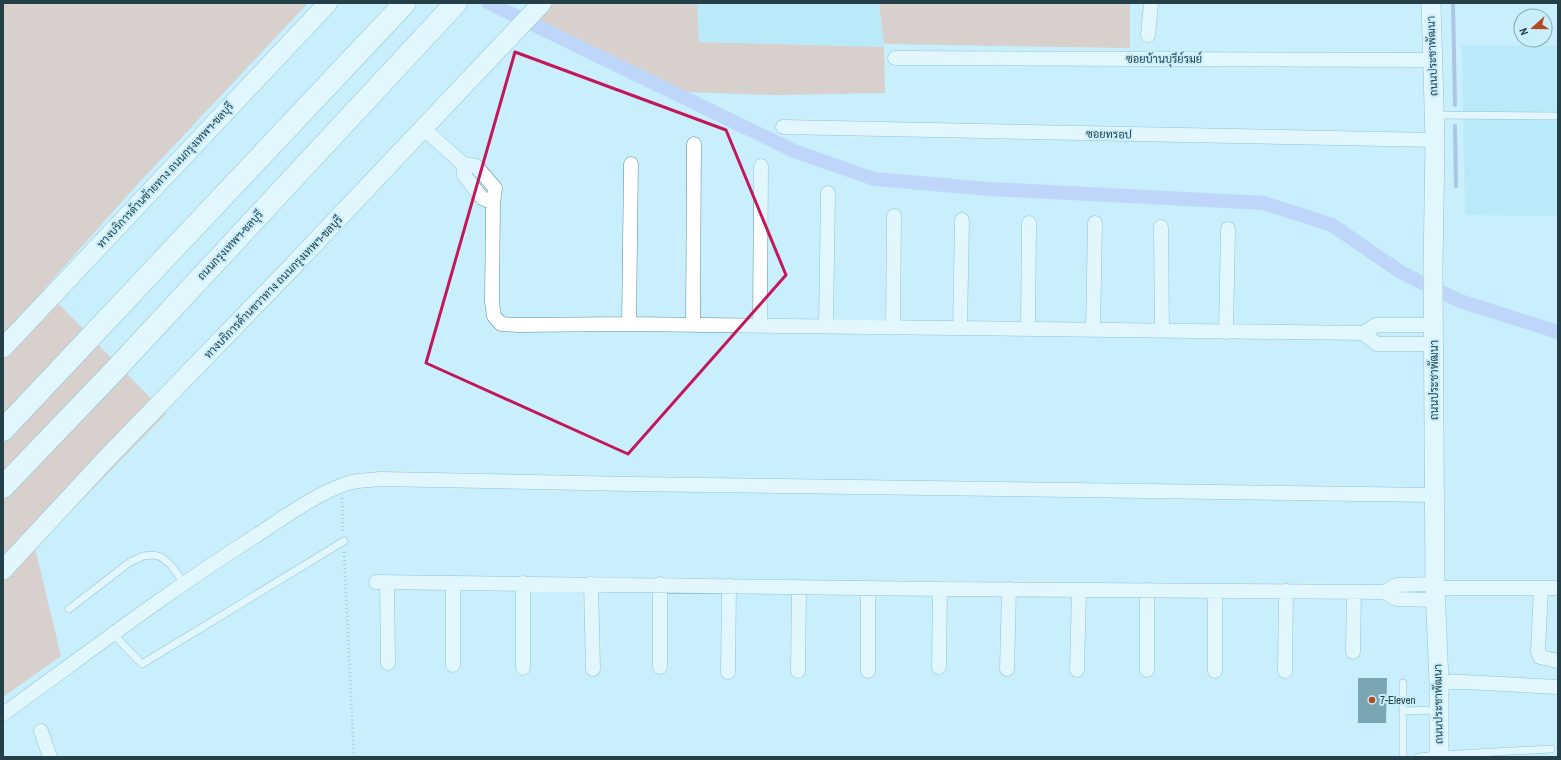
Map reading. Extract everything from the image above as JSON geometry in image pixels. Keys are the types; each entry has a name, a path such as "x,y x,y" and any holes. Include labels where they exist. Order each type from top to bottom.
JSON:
{"highway":[{"path":"3,430 405,3"},
{"name":"ถนนกรุงเทพฯ-ชลบุรี","path":"3,487 456,3"}],"main road":[{"name":"ทางบริการด้านซ้ายทาง ถนนกรุงเทพฯ-ชลบุรี","path":"3,348 328,3"},
{"name":"ทางบริการด้านขวาทาง ถนนกรุงเทพฯ-ชลบุรี","path":"3,570 106,459 291,268 542,3"},
{"name":"ถนนประชาพัฒนา","path":"1431,3 1435,140 1433,270 1439,756"}],"street":[{"path":"1148,35 1151,3"},
{"name":"ซอยบ้านบุรีย์รมย์","path":"894,58 1433,60"},
{"name":"ซอยทรอป","path":"783,127 1435,140"},
{"path":"423,128 463,164 464,175 482,198 493,203 492,302 494,316 501,324 826,326 1363,333 1376,324 1434,325"},
{"path":"694,144 694,325"},
{"path":"629,324 631,164"},
{"path":"760,326 761,166"},
{"path":"826,326 828,193"},
{"path":"893,327 894,216"},
{"path":"960,328 962,220"},
{"path":"1028,329 1029,223"},
{"path":"1094,330 1095,223"},
{"path":"1161,227 1162,331"},
{"path":"1226,332 1228,229"},
{"path":"1363,333 1377,344 1434,344"},
{"path":"3,714 184,583 301,506 349,482 381,479 646,485 1435,495"},
{"path":"388,664 381,582 660,584 940,589 1354,592 1384,592 1397,585 1436,591 1558,588"},
{"path":"453,583 453,665"},
{"path":"523,583 523,668"},
{"path":"591,584 593,669"},
{"path":"660,584 660,667"},
{"path":"728,672 729,586"},
{"path":"798,671 800,587"},
{"path":"868,588 868,671"},
{"path":"1541,588 1538,652 1540,657 1558,661"},
{"path":"939,667 940,589"},
{"path":"1007,669 1009,589"},
{"path":"1077,670 1079,590"},
{"path":"1147,590 1147,670"},
{"path":"1215,591 1215,671"},
{"path":"1285,671 1286,591"},
{"path":"1353,652 1354,592"},
{"path":"1439,682 1558,687"},
{"path":"41,731 50,757"}],"lane":[{"path":"1434,115 1558,116"},
{"path":"113,634 142,664 344,541"},
{"path":"69,609 130,562 144,556 154,555 161,557 170,564 184,583"},
{"path":"1403,683 1403,757"},
{"path":"1403,711 1439,710"},
{"path":"1419,757 1551,749"}],"path":[{"path":"341,486 354,757"}],"highlighted area":[{"path":"515,52 726,130 786,275 628,454 426,363"}],"shaded area":[{"path":"3,3 308,3 135,187 44,289 166,414 35,548 61,656 3,697"},
{"path":"553,3 697,3 699,42 884,47 885,93 775,95 685,92 538,19"},
{"path":"697,3 879,3 884,47 699,42"},
{"path":"879,3 1130,3 1130,48 884,44"},
{"path":"1462,45 1513,46 1513,48 1553,48 1553,46 1558,46 1558,216 1465,215"}],"building":[{"name":"7-Eleven","path":"1358,678 1387,678 1386,723 1358,723"}],"waterway":[{"path":"489,3 794,151 874,179 990,189 1264,203 1332,225 1402,273 1460,301 1558,332"},
{"path":"1453,3 1455,105"},
{"path":"1455,126 1456,186"}],"place":[{"name":"7-Eleven","path":"1372,700"}]}
